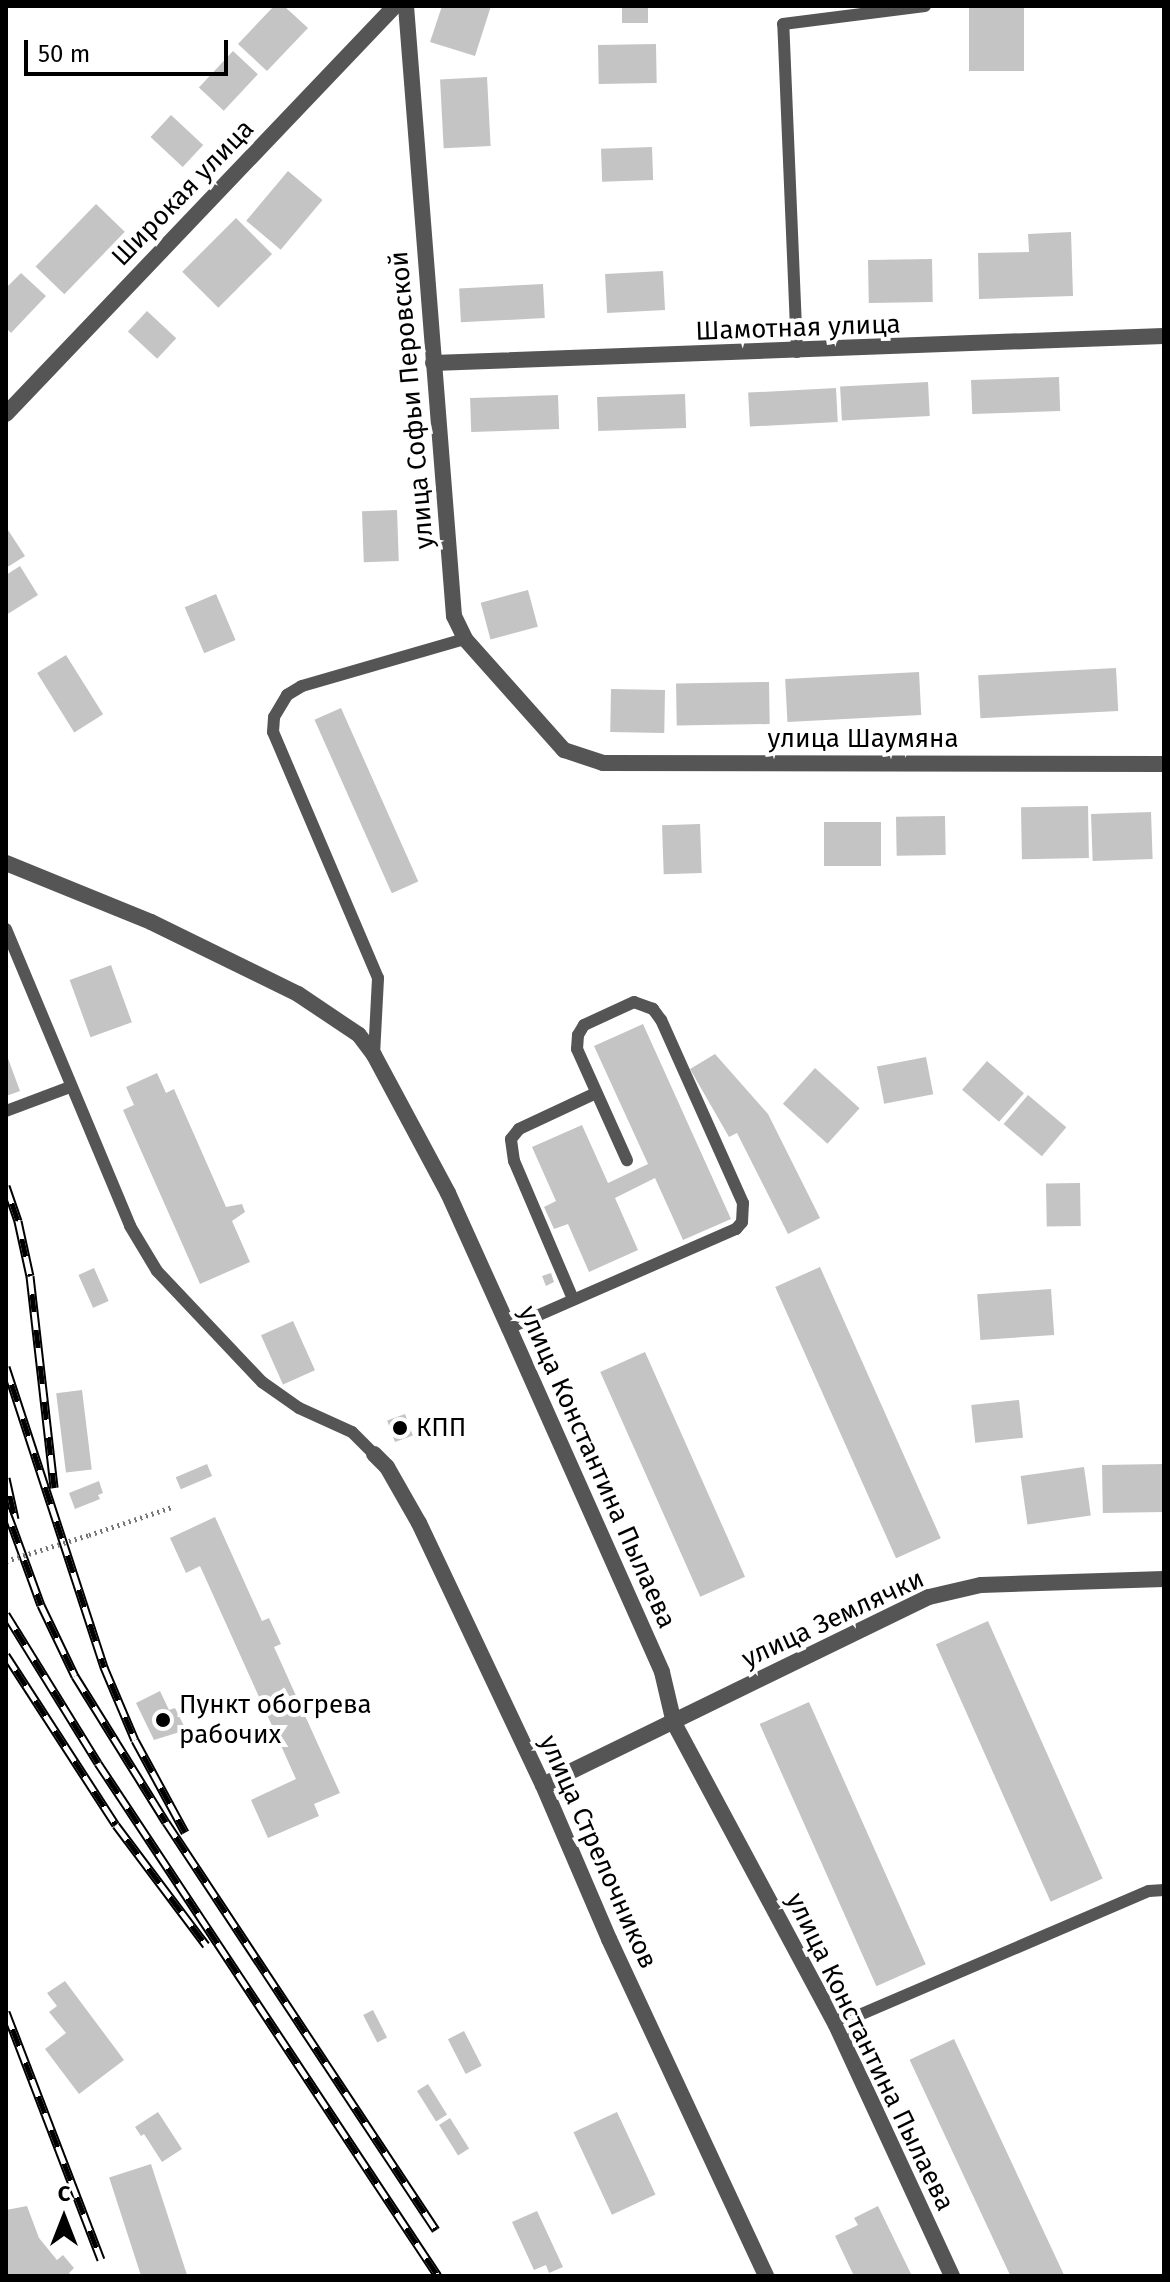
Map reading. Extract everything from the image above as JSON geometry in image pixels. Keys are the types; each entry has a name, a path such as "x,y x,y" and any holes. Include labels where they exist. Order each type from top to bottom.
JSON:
{"street":[{"name":"Широкая улица","path":"6,414 395,6"},
{"name":"улица Софьи Перовской","path":"406,6 454,616 465,639 564,750"},
{"name":"Шамотная улица","path":"433,363 797,352 1164,336"},
{"name":"улица Шаумяна","path":"564,750 603,763 1164,764"},
{"name":"улица Константина Пылаева","path":"6,863 151,922 298,994 359,1035 374,1055 448,1193 509,1328 662,1672 674,1723 836,2025 952,2276"},
{"name":"улица Стрелочников","path":"374,1454 403,1492 543,1785 609,1939 766,2276"},
{"name":"улица Землячки","path":"543,1785 674,1723 894,1611 929,1597 981,1585 1164,1579"}],"lane":[{"path":"797,352 783,24 925,6"},
{"path":"374,1055 378,978 273,732 274,717 287,695 302,686 465,639"},
{"path":"6,929 70,1087 141,1247 177,1296 262,1382 299,1408 352,1432 374,1454"},
{"path":"509,1328 736,1229 744,1213 743,1203 653,1009 643,1004 624,1004 580,1030 577,1056 627,1160"},
{"path":"6,1111 70,1087"},
{"path":"573,1299 514,1161 511,1139 519,1129 596,1093"},
{"path":"836,2025 1149,1891 1164,1890"}],"path":[{"path":"6,1561 172,1507"}],"building":[{"path":"274,6 284,6 308,28 267,71 238,44"},
{"path":"442,6 491,6 475,56 430,42"},
{"path":"622,6 648,6 648,23 622,23"},
{"path":"969,6 1024,6 1024,71 969,71"},
{"path":"656,44 657,83 599,84 598,45"},
{"path":"233,51 258,74 224,111 199,88"},
{"path":"487,77 491,146 444,148 440,79"},
{"path":"171,115 203,145 183,167 151,137"},
{"path":"652,147 653,180 602,182 601,149"},
{"path":"288,171 322,200 281,250 246,221"},
{"path":"96,204 125,232 64,294 36,267"},
{"path":"236,218 272,254 218,308 182,272"},
{"path":"1071,232 1073,296 979,299 978,253 1029,252 1028,234"},
{"path":"932,259 933,302 869,303 868,260"},
{"path":"663,271 665,310 607,313 605,274"},
{"path":"21,273 46,296 11,333 6,328 6,288"},
{"path":"543,284 545,318 461,322 459,288"},
{"path":"147,311 176,338 157,359 128,331"},
{"path":"1059,377 1060,411 972,414 971,380"},
{"path":"928,382 930,416 842,421 840,387"},
{"path":"836,388 838,422 750,427 748,393"},
{"path":"685,394 686,428 598,431 597,397"},
{"path":"558,395 559,429 471,432 470,398"},
{"path":"397,510 399,561 364,562 362,511"},
{"path":"6,527 25,556 6,568"},
{"path":"20,566 38,595 6,615 6,575"},
{"path":"528,590 538,627 491,639 481,603"},
{"path":"216,594 236,640 204,653 185,607"},
{"path":"66,655 103,714 74,732 37,673"},
{"path":"1116,668 1118,711 980,718 978,675"},
{"path":"919,672 921,715 787,722 785,679"},
{"path":"769,682 770,724 677,726 676,684"},
{"path":"611,689 665,690 664,733 610,732"},
{"path":"341,708 418,882 392,893 315,720"},
{"path":"1088,806 1089,858 1022,859 1021,807"},
{"path":"1151,812 1153,859 1093,861 1091,814"},
{"path":"945,816 946,855 897,856 896,817"},
{"path":"824,822 881,822 881,866 824,866"},
{"path":"700,824 702,873 664,874 662,825"},
{"path":"111,965 132,1022 91,1037 70,980"},
{"path":"643,1024 731,1219 683,1240 655,1178 615,1198 638,1250 589,1272 568,1224 554,1229 544,1207 556,1201 532,1147 582,1125 608,1183 648,1164 594,1046"},
{"path":"6,1053 20,1091 6,1096"},
{"path":"715,1054 768,1114 820,1218 788,1234 737,1133 729,1137 690,1069"},
{"path":"926,1057 933,1094 884,1104 877,1067"},
{"path":"987,1061 1024,1093 999,1122 962,1090"},
{"path":"815,1068 860,1108 827,1144 783,1104"},
{"path":"157,1073 166,1093 174,1089 226,1207 242,1204 245,1212 232,1221 250,1262 200,1284 123,1110 134,1105 126,1087"},
{"path":"1028,1095 1066,1127 1042,1156 1004,1124"},
{"path":"1080,1183 1081,1226 1047,1227 1046,1184"},
{"path":"820,1267 941,1538 896,1558 775,1287"},
{"path":"94,1268 109,1301 93,1308 78,1275"},
{"path":"551,1273 554,1282 546,1286 542,1276"},
{"path":"1051,1289 1054,1335 980,1340 977,1294"},
{"path":"293,1321 315,1370 283,1385 261,1335"},
{"path":"645,1352 745,1577 700,1597 600,1372"},
{"path":"82,1390 92,1469 66,1473 56,1393"},
{"path":"1019,1400 1023,1438 975,1443 971,1405"},
{"name":"КПП","path":"405,1414 413,1436 395,1442 387,1420"},
{"path":"207,1464 212,1476 181,1489 176,1477"},
{"path":"1163,1464 1164,1512 1103,1513 1102,1465"},
{"path":"1084,1467 1091,1516 1027,1524 1021,1476"},
{"path":"99,1481 103,1493 98,1495 100,1499 75,1509 69,1493"},
{"path":"215,1517 262,1621 269,1618 281,1644 274,1647 340,1793 314,1804 319,1816 268,1838 251,1800 296,1779 200,1566 186,1573 170,1538"},
{"path":"988,1621 1103,1879 1051,1902 936,1644"},
{"name":"Пункт обогрева рабочих","path":"160,1691 169,1710 175,1708 186,1730 154,1740 136,1703"},
{"path":"809,1702 926,1964 876,1986 760,1724"},
{"path":"65,1981 124,2060 79,2094 45,2049 66,2033 49,2012 57,2006 47,1993"},
{"path":"373,2010 387,2038 377,2043 363,2015"},
{"path":"464,2031 482,2066 466,2074 448,2039"},
{"path":"954,2039 1065,2276 1010,2276 910,2060"},
{"path":"428,2084 447,2115 436,2121 417,2091"},
{"path":"158,2112 182,2149 162,2162 144,2134 141,2136 135,2127"},
{"path":"617,2112 655,2194 612,2215 573,2132"},
{"path":"450,2118 469,2149 458,2155 439,2125"},
{"path":"151,2164 187,2276 141,2276 109,2178"},
{"path":"27,2206 39,2238 57,2260 63,2255 74,2268 69,2273 72,2276 6,2276 6,2210"},
{"path":"878,2206 912,2276 854,2276 835,2236 858,2225 854,2218"},
{"path":"537,2211 563,2267 549,2273 546,2265 534,2270 512,2222"}],"railway":[{"path":"6,1186 18,1221 30,1276 54,1488"},
{"path":"6,1367 104,1667 135,1740 185,1832"},
{"path":"6,1478 15,1519"},
{"path":"6,1509 41,1605 75,1676 166,1822 436,2230"},
{"path":"6,1614 98,1763 438,2276"},
{"path":"6,1655 116,1825 206,1945"},
{"path":"6,2012 101,2259"}],"place":[{"name":"КПП","path":"400,1428"},
{"name":"Пункт обогрева рабочих","path":"163,1720"}]}
